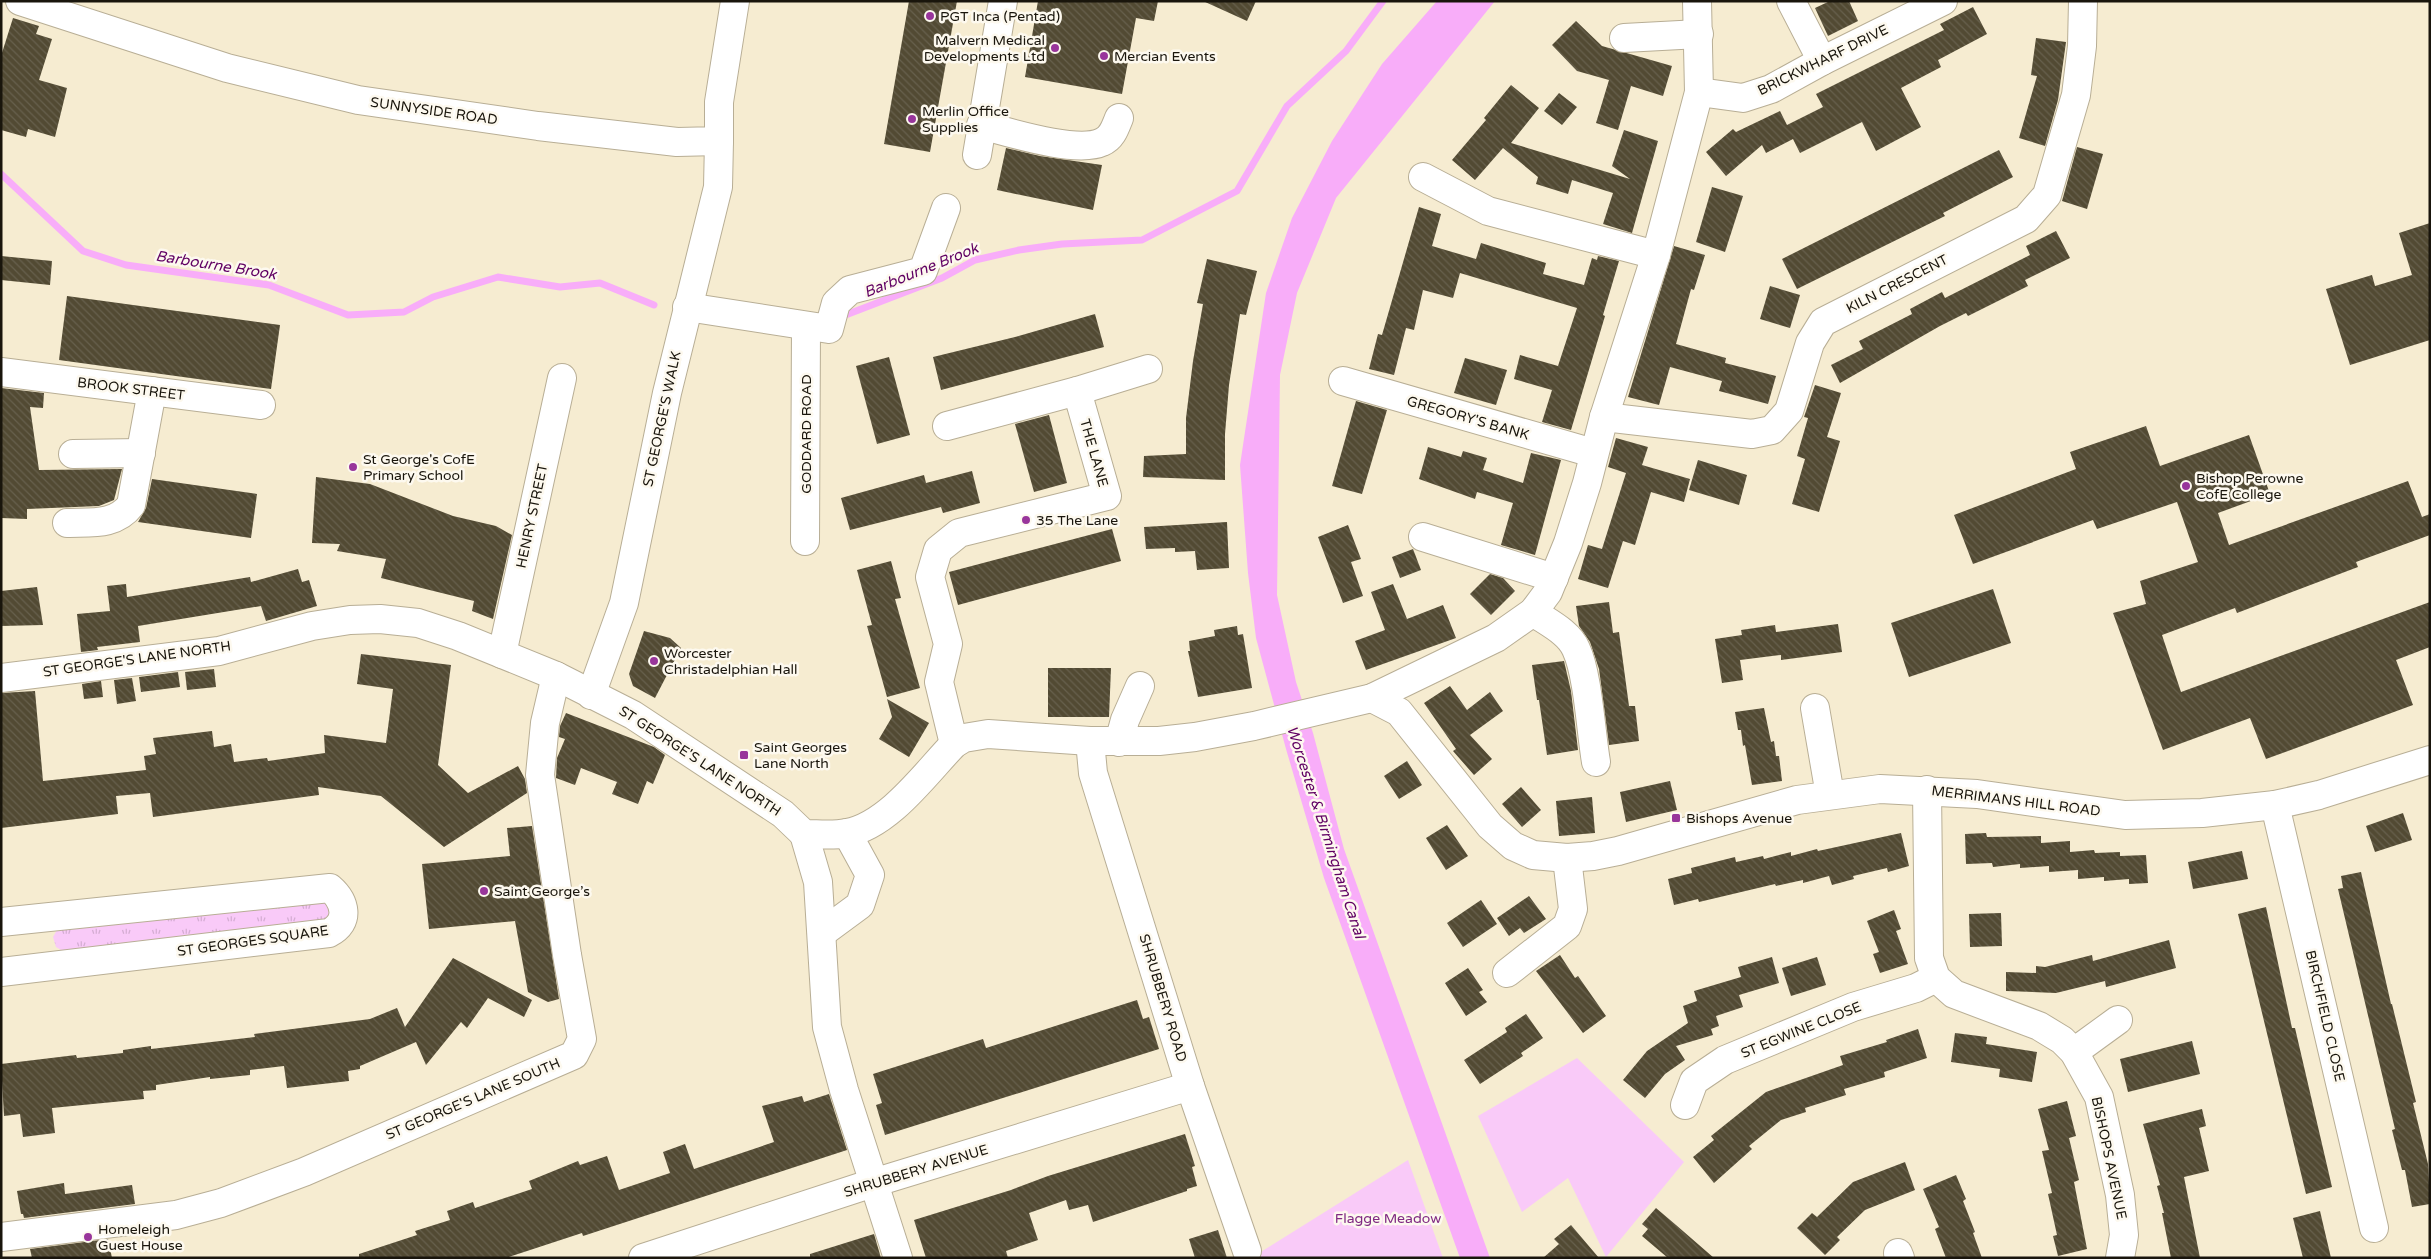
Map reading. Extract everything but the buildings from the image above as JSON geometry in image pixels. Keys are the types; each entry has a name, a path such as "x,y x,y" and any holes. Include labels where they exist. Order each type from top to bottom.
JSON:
{"street":[{"name":"SUNNYSIDE ROAD","path":"20,1 228,68 358,100 556,128 677,142 719,141"},
{"path":"719,141 719,102 734,1"},
{"path":"977,155 1003,1"},
{"path":"898,1258 873,1184 827,1027 818,882 804,834 846,833 874,823 893,808 954,744 964,738 988,734 1119,742 1195,737 1254,726 1372,698 1496,638 1533,612 1548,592 1554,578 1584,492 1593,453 1656,255 1699,92 1697,1"},
{"path":"1791,1 1822,61"},
{"name":"BRICKWHARF DRIVE","path":"1699,92 1743,98 1770,89 1943,1"},
{"name":"KILN CRESCENT","path":"1604,417 1752,434 1772,430 1789,411 1810,343 1823,322 2026,219 2047,195 2076,95 2082,46 2083,1"},
{"path":"1624,38 1699,34"},
{"path":"981,125 1025,137 1076,145 1101,143 1113,134 1119,118"},
{"name":"ST GEORGE'S WALK","path":"591,695 624,603 667,393 718,187 719,141"},
{"path":"1424,178 1488,211 1656,255"},
{"path":"688,307 828,330 836,303 850,290 923,271 946,208"},
{"name":"GODDARD ROAD","path":"805,541 806,327"},
{"path":"947,426 1148,369"},
{"name":"BROOK STREET","path":"1,372 261,405"},
{"name":"HENRY STREET","path":"502,654 562,378"},
{"name":"GREGORY'S BANK","path":"1343,381 1593,453"},
{"name":"THE LANE","path":"954,744 939,682 948,644 930,577 938,550 959,533 1106,496 1077,390"},
{"path":"67,523 110,520 124,514 130,505 152,391"},
{"path":"73,454 141,452"},
{"path":"1423,537 1554,578"},
{"path":"1533,612 1564,633 1576,648 1582,670 1596,762"},
{"name":"ST GEORGE'S LANE NORTH","path":"1,678 219,651 312,626 350,620 380,619 418,623 556,676 633,715 783,814 804,834"},
{"name":"ST GEORGE'S LANE SOUTH","path":"1,1237 176,1215 221,1203 304,1172 574,1055 582,1039 540,775 545,723 556,676"},
{"path":"1119,742 1125,720 1140,686"},
{"name":"MERRIMANS HILL ROAD","path":"1372,698 1399,712 1490,826 1514,846 1533,855 1568,858 1610,852 1798,800 1880,789 1977,794 2125,815 2202,812 2275,805 2319,795 2430,760"},
{"path":"1815,708 1830,795"},
{"name":"SHRUBBERY ROAD","path":"1090,741 1094,773 1190,1086 1247,1251"},
{"path":"1927,790 1929,958 1936,978"},
{"name":"BIRCHFIELD CLOSE","path":"2275,805 2374,1228"},
{"path":"822,933 860,905 870,875 846,833"},
{"path":"1507,973 1567,926 1573,909 1568,858"},
{"name":"ST GEORGES SQUARE","path":"1,922 330,888 342,898 344,913 335,930 329,933 1,972"},
{"name":"BISHOPS AVENUE","path":"1936,978 1954,994 2039,1026 2062,1040 2074,1052 2099,1097 2120,1195 2124,1235 2120,1258"},
{"name":"ST EGWINE CLOSE","path":"1685,1105 1694,1082 1725,1060 1853,1007 1916,988 1936,978"},
{"path":"2074,1052 2118,1020"},
{"name":"SHRUBBERY AVENUE","path":"643,1258 873,1184 1190,1086"}],"green space":[{"path":"328,897 331,918 319,926 68,954 56,947 53,937 60,925"},
{"path":"1577,1058 1684,1162 1606,1257 1568,1178 1522,1212 1478,1116"},
{"name":"Flagge Meadow","path":"1408,1160 1443,1258 1251,1258"}],"water":[{"name":"Worcester & Birmingham Canal","path":"1437,1 1495,1 1336,198 1297,293 1280,375 1277,595 1296,682 1313,733 1344,849 1490,1258 1460,1258 1324,878 1256,638 1248,573 1240,465 1266,293 1292,218 1332,141 1382,64"}],"waterway":[{"name":"Barbourne Brook","path":"843,316 942,278 975,260 1019,250 1062,244 1142,240 1237,191 1287,106 1346,51 1383,1"},
{"name":"Barbourne Brook","path":"1,174 83,251 126,265 269,285 348,315 404,312 433,297 498,277 560,287 600,283 654,305"}],"place":[{"name":"PGT Inca (Pentad)","path":"930,16"},
{"name":"Malvern Medical Developments Ltd","path":"1055,48"},
{"name":"Mercian Events","path":"1104,56"},
{"name":"Merlin Office Supplies","path":"912,119"},
{"name":"St George's CofE Primary School","path":"353,467"},
{"name":"Bishop Perowne CofE College","path":"2186,486"},
{"name":"35 The Lane","path":"1026,520"},
{"name":"Worcester Christadelphian Hall","path":"654,661"},
{"name":"Saint Georges Lane North","path":"744,755"},
{"name":"Bishops Avenue","path":"1676,818"},
{"name":"Saint George’s","path":"484,891"},
{"name":"Homeleigh Guest House","path":"88,1237"}]}
